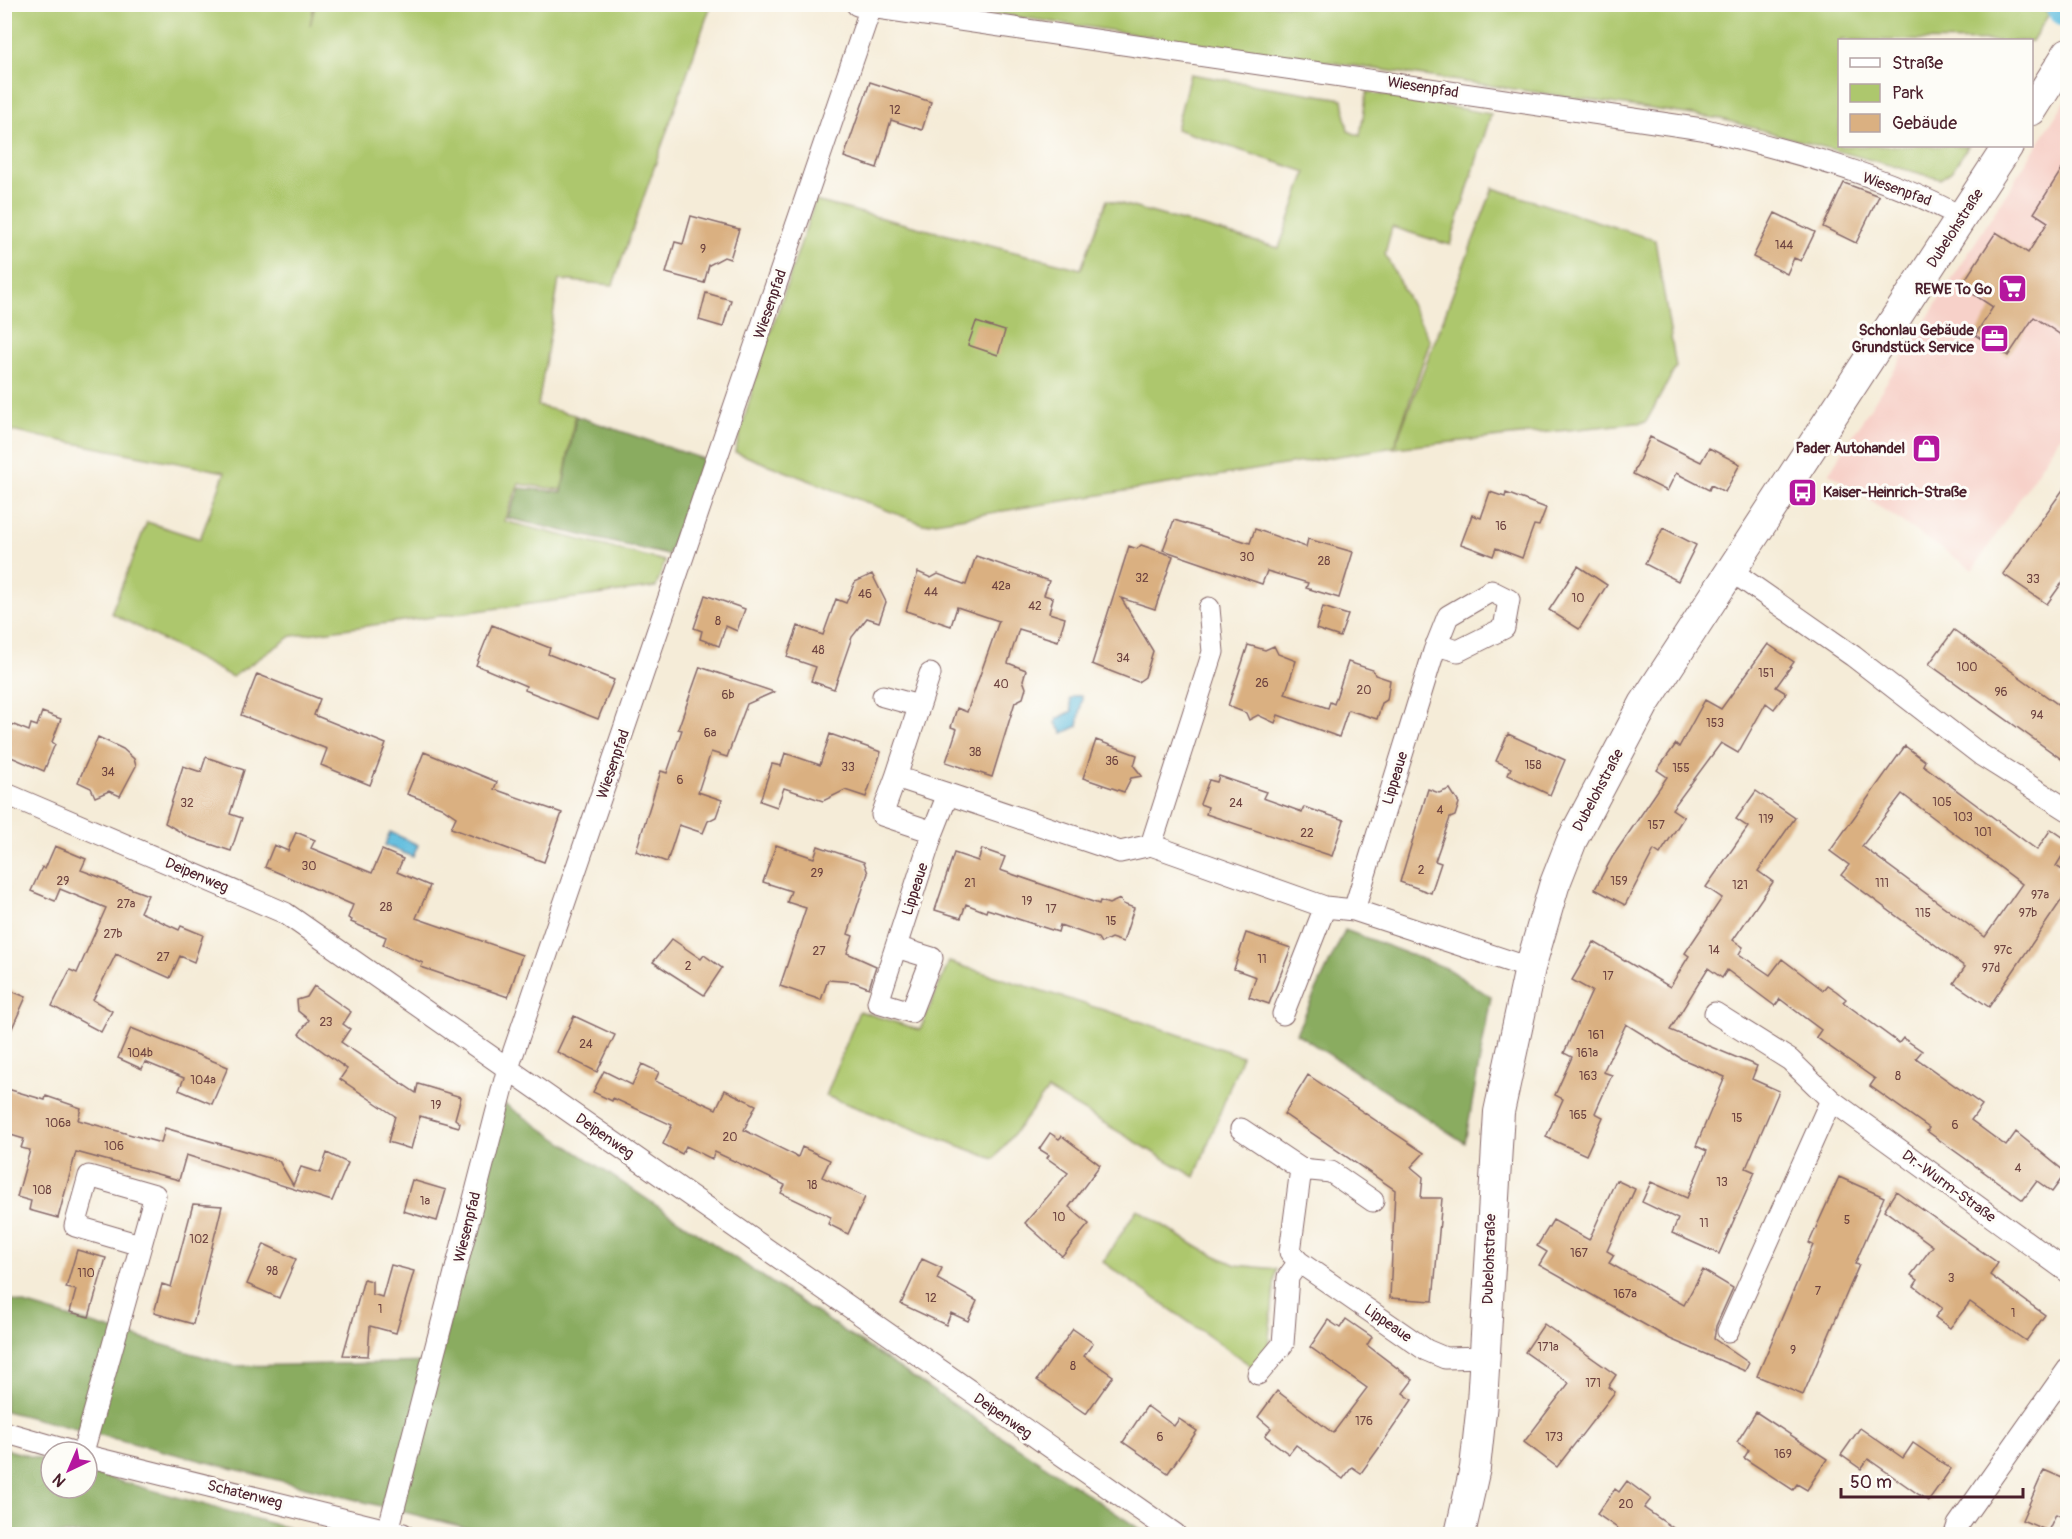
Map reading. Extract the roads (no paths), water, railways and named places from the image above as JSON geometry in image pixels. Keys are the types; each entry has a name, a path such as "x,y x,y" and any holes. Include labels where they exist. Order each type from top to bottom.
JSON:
{"main road":[{"path":"2033,107 2067,53"},
{"name":"Dubelohstraße","path":"1460,1534 1475,1468 1486,1357 1493,1182 1499,1112 1530,968 1554,885 1572,840 1644,704 2007,147"}],"street":[{"name":"Wiesenpfad","path":"395,1533 508,1068 864,6 1702,129 1762,144 1929,198 1963,218"},
{"path":"1730,570 1853,656 1982,755 2067,810"},
{"path":"1151,845 1213,652 1209,608"},
{"name":"Lippeaue","path":"1354,910 1436,645"},
{"path":"930,674 882,815 933,832"},
{"path":"883,696 919,706"},
{"path":"896,777 1120,852 1151,845 1325,907 1354,910 1530,968"},
{"name":"Deipenweg","path":"4,792 285,913 1175,1534"},
{"name":"Lippeaue","path":"896,947 933,832 948,794"},
{"path":"1283,1014 1325,907"},
{"name":"Dr.-Wurm-Straße","path":"1715,1013 1790,1060 1831,1100 2067,1272"},
{"path":"1728,1331 1831,1100"},
{"path":"1241,1129 1301,1169 1331,1172 1373,1201"},
{"path":"1258,1374 1283,1344 1288,1277 1299,1262 1290,1252 1301,1169"},
{"path":"86,1440 140,1245"},
{"name":"Lippeaue","path":"1299,1262 1426,1350 1445,1358 1486,1357"},
{"path":"1955,1534 1958,1525 2067,1370"},
{"path":"4,1432 39,1442"},
{"name":"Schatenweg","path":"99,1459 395,1533"}],"water":[{"path":"1074,696 1081,696 1082,699 1078,726 1063,733 1056,723 1057,719 1072,711 1070,699"},
{"path":"390,832 418,845 413,857 385,845"}],"place":[{"name":"REWE To Go","path":"2013,289"},
{"name":"Schonlau Gebäude Grundstück Service","path":"1995,339"},
{"name":"Pader Autohandel","path":"1926,448"},
{"name":"Kaiser-Heinrich-Straße","path":"1802,492"}]}
